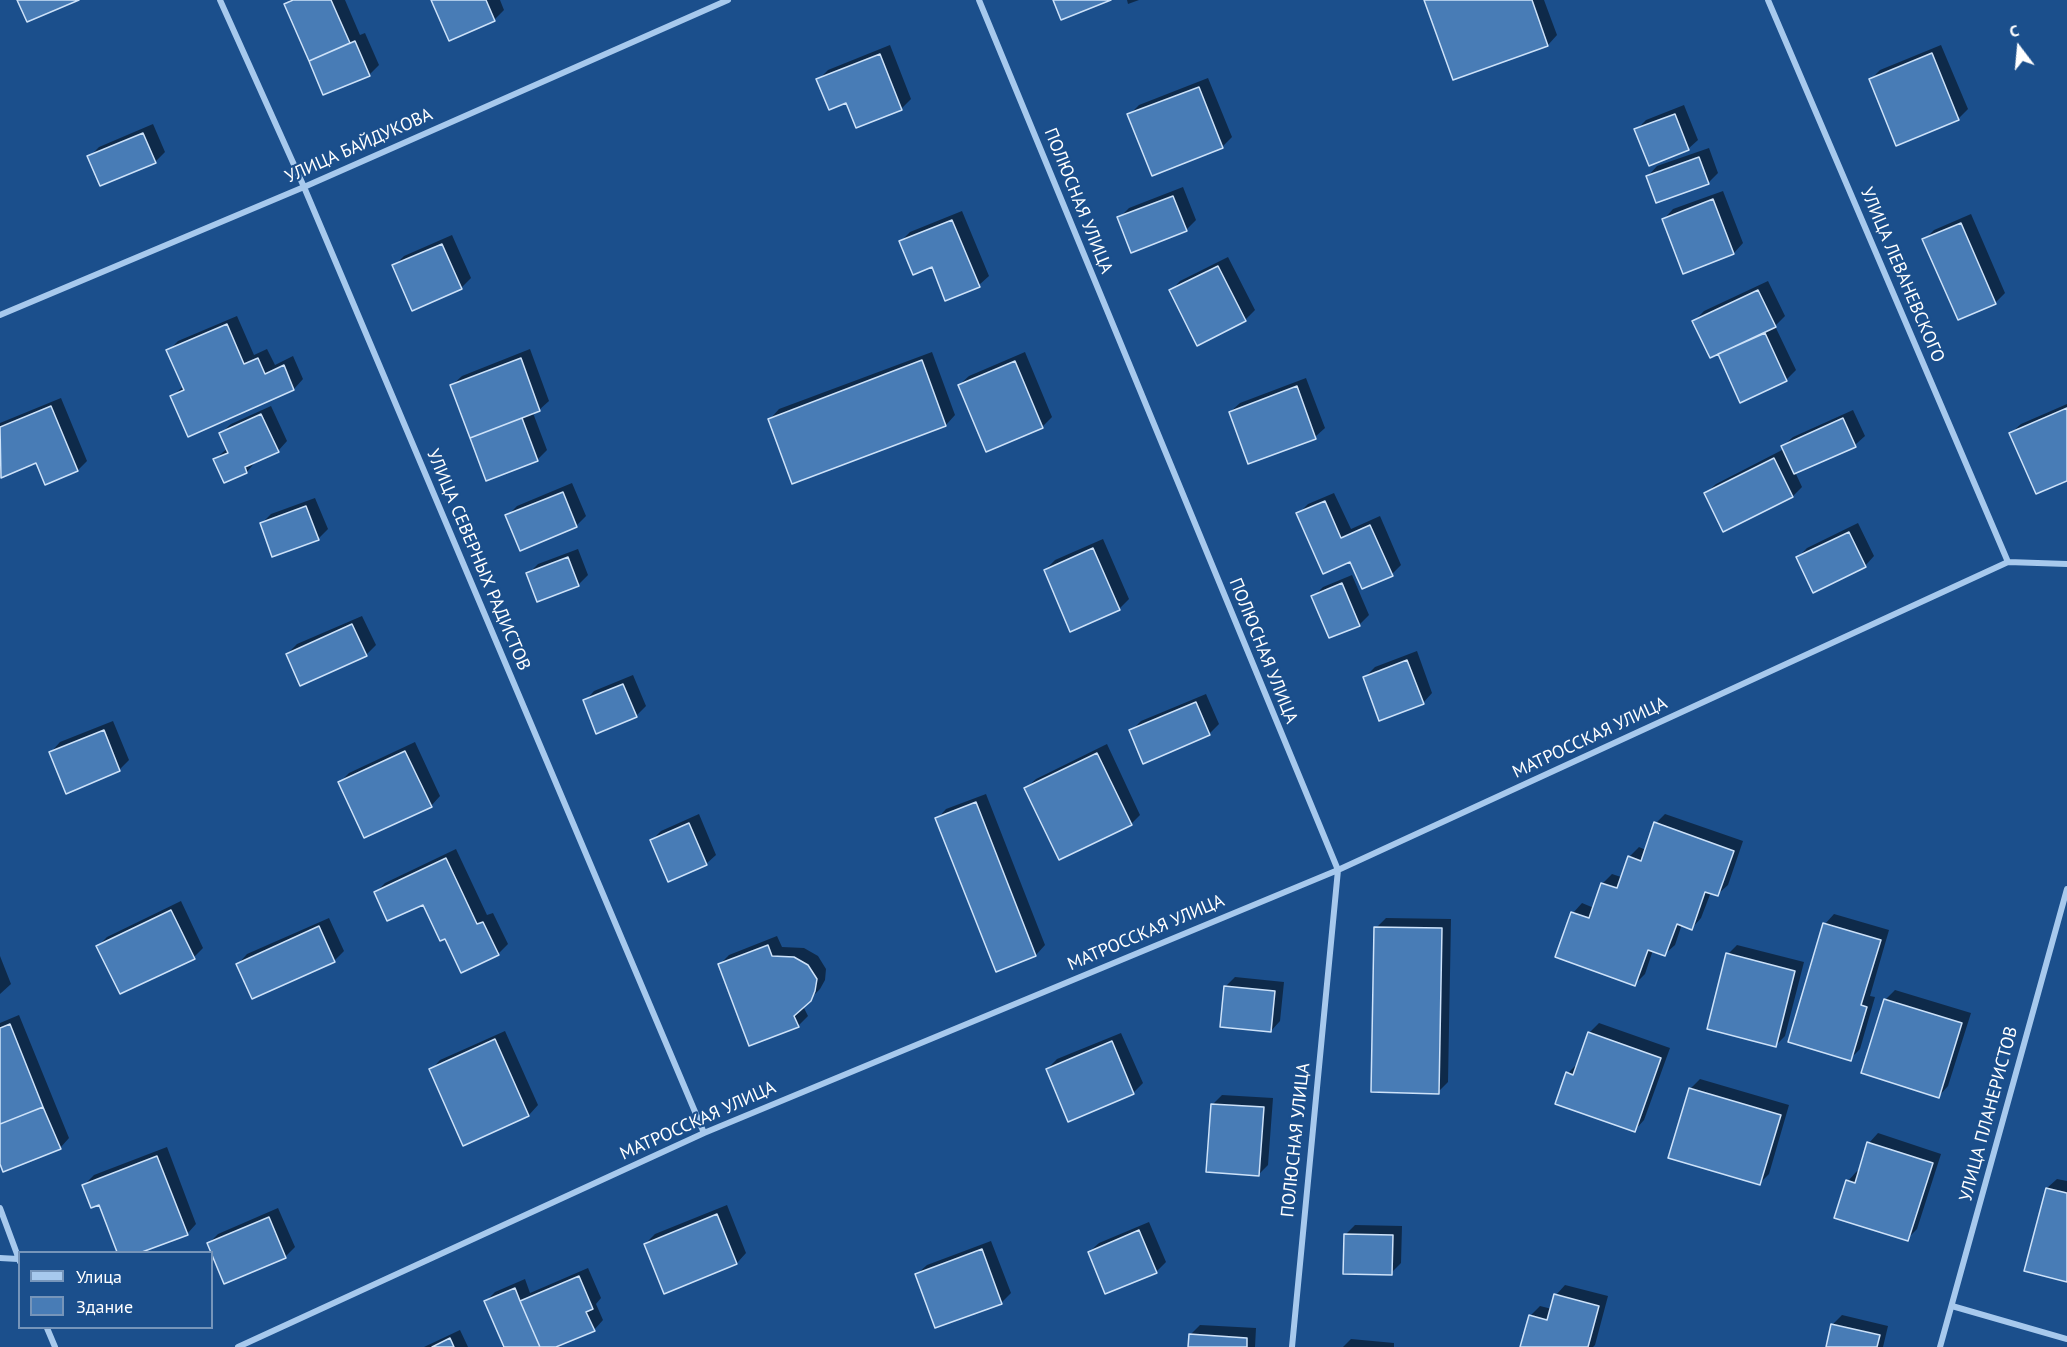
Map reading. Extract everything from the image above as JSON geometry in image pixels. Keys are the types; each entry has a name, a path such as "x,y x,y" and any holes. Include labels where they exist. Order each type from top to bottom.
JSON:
{"street":[{"name":"УЛИЦА СЕВЕРНЫХ РАДИСТОВ","path":"220,0 304,187 704,1133"},
{"name":"УЛИЦА БАЙДУКОВА","path":"0,315 304,187 728,0"},
{"name":"ПОЛЮСНАЯ УЛИЦА","path":"979,0 1338,870 1292,1347"},
{"name":"УЛИЦА ЛЕВАНЕВСКОГО","path":"1768,0 2008,562"},
{"name":"МАТРОССКАЯ УЛИЦА","path":"238,1347 704,1133 1338,870 2008,562 2067,564"},
{"name":"УЛИЦА ПЛАНЕРИСТОВ","path":"1940,1347 2067,889"},
{"path":"0,1208 18,1257"},
{"path":"0,1258 18,1260"},
{"path":"1952,1306 2067,1339"},
{"path":"47,1329 55,1347"}],"building":[{"path":"17,0 79,0 27,22"},
{"path":"293,0 331,0 350,43 309,61 284,4"},
{"path":"431,0 486,0 495,21 449,41"},
{"path":"1053,0 1111,0 1061,20"},
{"path":"1424,0 1532,0 1548,46 1453,80"},
{"path":"355,41 370,76 323,95 309,61"},
{"path":"1932,53 1959,120 1896,146 1869,79"},
{"path":"880,54 902,110 856,128 846,103 829,110 816,79"},
{"path":"1199,87 1223,148 1152,176 1127,114"},
{"path":"1675,114 1689,150 1649,166 1634,129"},
{"path":"143,133 156,163 100,186 87,156"},
{"path":"1699,157 1709,184 1656,203 1646,176"},
{"path":"1173,196 1187,231 1131,253 1117,217"},
{"path":"1713,199 1734,254 1683,274 1662,219"},
{"path":"952,220 980,287 945,301 932,267 913,275 899,241"},
{"path":"1961,223 1996,304 1958,320 1922,239"},
{"path":"442,244 462,289 412,311 392,265"},
{"path":"1218,266 1246,321 1197,346 1169,290"},
{"path":"1758,290 1776,327 1710,358 1692,321"},
{"path":"227,324 244,364 258,358 265,374 284,365 294,390 188,437 170,396 184,390 166,350"},
{"path":"1765,333 1787,381 1740,403 1718,354"},
{"path":"521,358 540,411 470,438 450,385"},
{"path":"922,360 946,426 792,484 768,419"},
{"path":"1015,361 1043,428 986,452 958,385"},
{"path":"1297,386 1316,439 1248,464 1229,412"},
{"path":"51,406 78,471 45,485 36,463 1,478 0,427"},
{"path":"2067,408 2067,481 2036,494 2009,433"},
{"path":"261,414 279,452 245,467 247,473 224,483 213,459 228,453 219,433"},
{"path":"522,418 538,461 486,481 470,438"},
{"path":"1843,418 1856,447 1794,474 1781,446"},
{"path":"1774,458 1793,497 1723,532 1704,493"},
{"path":"563,492 577,527 520,551 505,515"},
{"path":"1325,501 1341,538 1370,525 1393,576 1362,589 1350,562 1323,574 1296,513"},
{"path":"306,506 319,540 272,557 260,523"},
{"path":"1849,532 1866,567 1813,593 1796,557"},
{"path":"1093,548 1120,610 1070,632 1044,570"},
{"path":"568,557 579,586 537,602 526,573"},
{"path":"1342,583 1360,626 1329,638 1311,596"},
{"path":"352,624 367,656 300,686 286,654"},
{"path":"1407,660 1424,704 1379,721 1363,677"},
{"path":"623,684 637,717 596,734 583,700"},
{"path":"1196,702 1210,735 1143,764 1129,730"},
{"path":"104,730 120,771 66,794 49,752"},
{"path":"405,751 432,807 364,838 338,782"},
{"path":"1097,753 1132,825 1059,860 1024,788"},
{"path":"976,802 1036,956 996,972 935,818"},
{"path":"1654,822 1734,851 1718,896 1705,892 1692,930 1677,924 1665,956 1648,950 1635,986 1555,957 1571,912 1589,918 1601,883 1617,888 1628,856 1641,861"},
{"path":"689,823 707,865 668,882 650,840"},
{"path":"446,858 477,924 483,922 499,955 461,973 445,939 440,941 423,905 387,921 374,892"},
{"path":"171,910 195,959 120,994 96,946"},
{"path":"1823,923 1881,940 1861,1005 1867,1007 1851,1061 1788,1042"},
{"path":"319,926 335,962 252,999 236,964"},
{"path":"1374,927 1442,928 1439,1094 1371,1092"},
{"path":"768,945 772,956 794,957 808,965 817,979 815,991 811,1001 794,1016 799,1027 749,1046 718,964"},
{"path":"1726,953 1795,971 1776,1047 1707,1029"},
{"path":"1224,986 1275,991 1271,1032 1220,1027"},
{"path":"1884,999 1962,1023 1939,1098 1861,1073"},
{"path":"10,1024 43,1107 0,1124 0,1028"},
{"path":"1588,1032 1661,1058 1635,1132 1555,1104 1566,1072 1573,1075"},
{"path":"495,1039 529,1116 463,1146 429,1069"},
{"path":"1112,1041 1134,1094 1068,1122 1046,1069"},
{"path":"1689,1088 1781,1115 1760,1185 1668,1158"},
{"path":"1211,1104 1264,1107 1259,1176 1206,1172"},
{"path":"43,1107 61,1149 3,1172 0,1164 0,1124"},
{"path":"1867,1142 1933,1163 1908,1241 1834,1218 1846,1180 1855,1183"},
{"path":"157,1156 188,1235 145,1251 117,1251 99,1205 91,1208 82,1185"},
{"path":"2046,1188 2067,1193 2067,1282 2024,1271"},
{"path":"717,1214 737,1264 664,1294 644,1244"},
{"path":"269,1217 286,1258 224,1284 213,1257 213,1251 210,1251 207,1243"},
{"path":"1139,1230 1157,1273 1105,1294 1088,1252"},
{"path":"1344,1234 1393,1235 1392,1275 1343,1274"},
{"path":"982,1249 1002,1304 935,1328 915,1274"},
{"path":"579,1276 593,1309 586,1312 595,1331 556,1347 540,1347 520,1301"},
{"path":"515,1288 540,1347 504,1347 484,1301"},
{"path":"1554,1294 1599,1306 1588,1347 1520,1347 1529,1315 1547,1320"},
{"path":"1831,1324 1880,1335 1877,1347 1826,1347"},
{"path":"1189,1334 1247,1338 1247,1347 1188,1347"},
{"path":"450,1338 454,1347 432,1347"}]}
